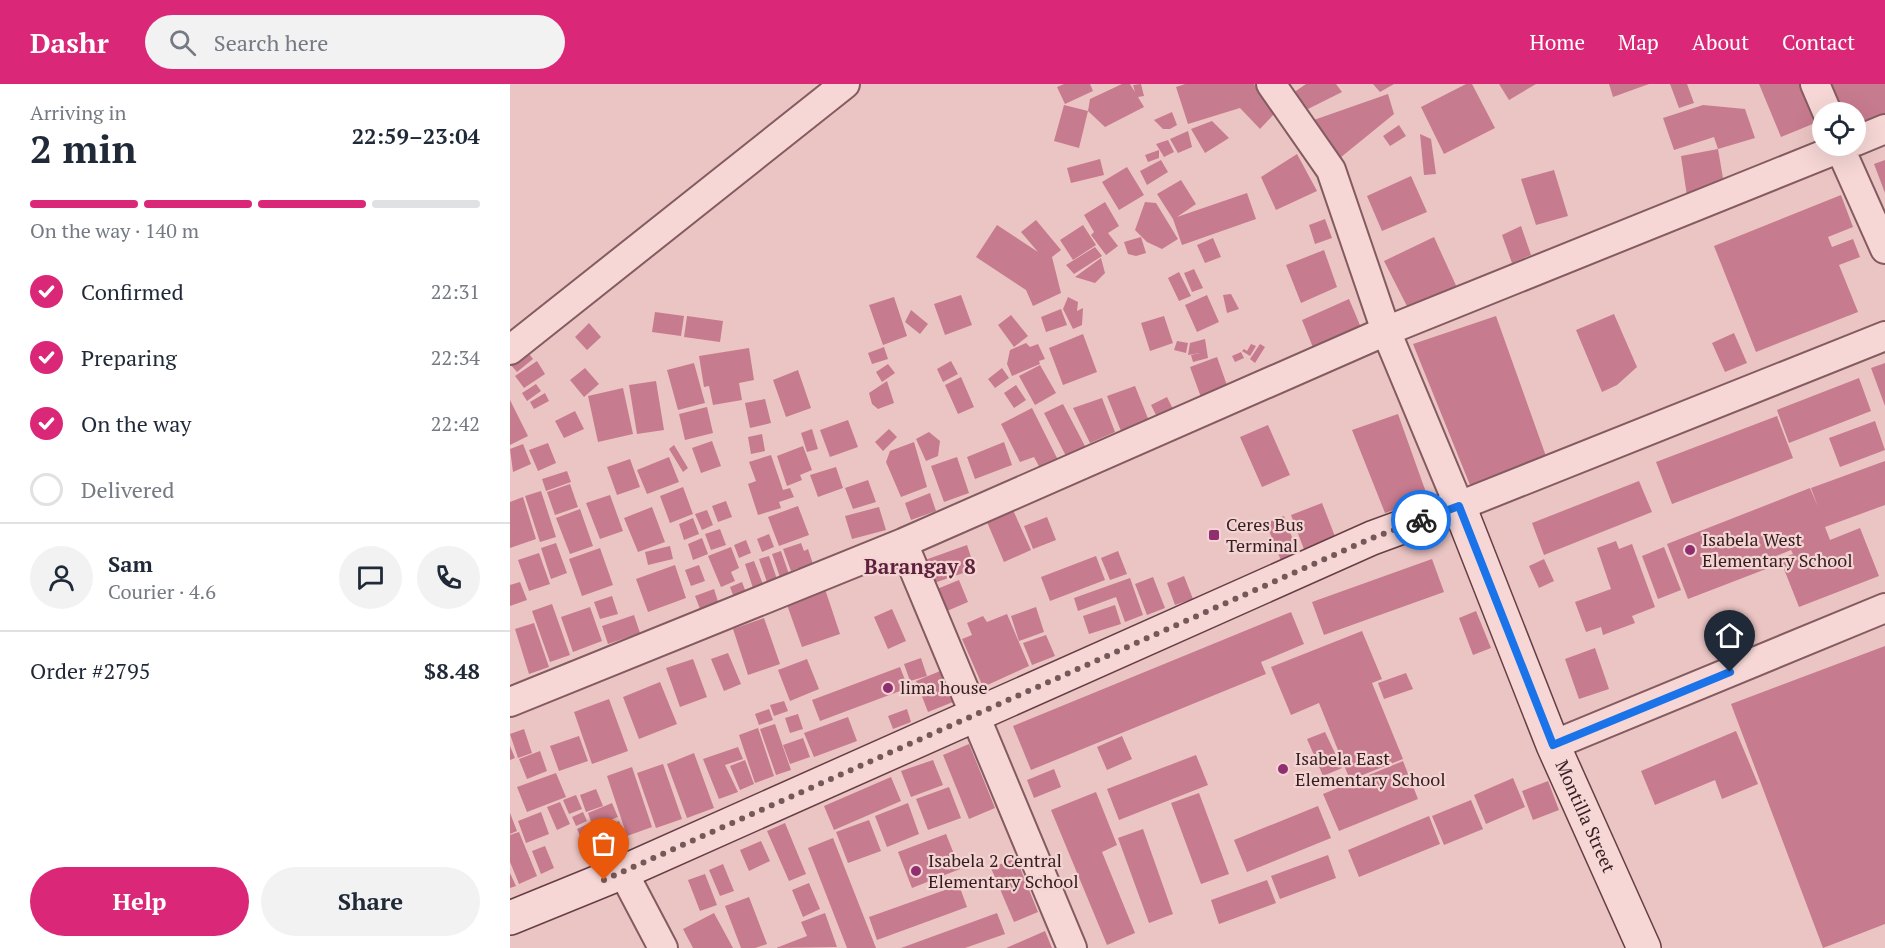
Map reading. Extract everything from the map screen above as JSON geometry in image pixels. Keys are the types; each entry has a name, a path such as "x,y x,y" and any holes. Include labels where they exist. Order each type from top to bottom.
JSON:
{"main road":[{"path":"510,918 623,872 1372,538 1459,506"},
{"name":"Montilla Street","path":"1459,506 1553,745 1644,948"}],"street":[{"path":"510,350 845,84"},
{"path":"1270,84 1331,170 1386,331 1459,506 1885,336"},
{"path":"1815,84 1823,102"},
{"path":"1866,137 1885,129"},
{"path":"510,702 903,543 1386,331 1818,156"},
{"path":"1849,156 1885,249"},
{"path":"903,543 977,714 1072,948"},
{"path":"1553,745 1885,608"},
{"path":"623,872 663,948"}],"building":[{"path":"1064,84 1090,84 1093,91 1065,104 1057,87"},
{"path":"1122,84 1130,84 1135,92 1133,85 1141,84 1144,96 1138,97 1144,107 1105,127 1088,111 1090,99"},
{"path":"1185,84 1254,84 1274,114 1260,129 1240,108 1188,124 1176,87"},
{"path":"1306,84 1336,84 1342,92 1308,109 1293,93"},
{"path":"1373,84 1394,84 1380,92"},
{"path":"1466,84 1472,84 1495,128 1444,154 1421,107"},
{"path":"1499,84 1536,84 1509,100"},
{"path":"1609,84 1649,84 1613,97"},
{"path":"1670,84 1687,84 1694,103 1679,108"},
{"path":"1759,84 1805,84 1812,102 1812,124 1781,137"},
{"path":"1832,84 1885,84 1885,124 1866,131 1866,102 1838,102"},
{"path":"1388,94 1394,114 1335,162 1311,121"},
{"path":"1064,105 1088,111 1079,148 1054,141"},
{"path":"1703,105 1745,109 1755,138 1718,149 1714,137 1674,150 1663,118"},
{"path":"1172,112 1177,125 1170,129 1163,129 1154,120"},
{"path":"1212,121 1229,138 1205,153 1191,129"},
{"path":"1399,125 1406,136 1390,146 1383,136"},
{"path":"1188,131 1192,147 1178,153 1170,139"},
{"path":"1420,134 1431,139 1436,174 1424,175"},
{"path":"1168,140 1174,152 1164,157 1156,144"},
{"path":"1718,149 1725,190 1687,196 1681,156"},
{"path":"1159,150 1159,158 1148,162 1145,155"},
{"path":"1297,154 1317,191 1276,210 1261,177"},
{"path":"1100,159 1104,175 1071,183 1067,168"},
{"path":"1161,160 1168,172 1147,185 1140,171"},
{"path":"1885,160 1885,193 1874,164"},
{"path":"1127,167 1144,195 1119,210 1102,182"},
{"path":"1554,170 1568,216 1536,225 1521,179"},
{"path":"1411,176 1427,212 1382,231 1367,196"},
{"path":"1181,180 1196,204 1177,217 1247,193 1256,219 1182,245 1173,219 1157,194"},
{"path":"1841,195 1853,227 1828,237 1832,247 1853,239 1860,257 1839,265 1858,312 1756,352 1714,246"},
{"path":"1105,202 1119,226 1108,233 1118,246 1106,255 1091,235 1094,232 1084,215"},
{"path":"1145,202 1156,203 1178,239 1162,249 1147,242 1135,230"},
{"path":"1325,219 1332,238 1315,244 1309,225"},
{"path":"1036,220 1061,250 1052,257 1061,293 1033,306 1026,290 976,257 997,225 1038,252 1021,232"},
{"path":"1083,225 1096,245 1073,260 1060,240"},
{"path":"1521,226 1531,255 1512,263 1502,235"},
{"path":"1141,237 1146,253 1136,256 1128,254 1124,242"},
{"path":"1434,237 1459,292 1411,314 1384,261"},
{"path":"1213,238 1221,257 1205,263 1197,245"},
{"path":"1095,247 1102,256 1074,274 1066,265"},
{"path":"1324,250 1337,287 1301,303 1286,265"},
{"path":"1101,258 1105,273 1095,283 1075,277"},
{"path":"1194,269 1203,288 1192,292 1184,273"},
{"path":"1179,272 1191,296 1179,301 1168,278"},
{"path":"1231,294 1239,309 1227,313 1223,295"},
{"path":"961,295 972,325 945,335 934,304"},
{"path":"1207,295 1219,322 1197,332 1185,305"},
{"path":"894,297 907,336 883,345 869,305"},
{"path":"1068,297 1078,302 1077,311 1083,308 1082,325 1073,329 1063,309"},
{"path":"1349,299 1362,330 1314,350 1302,320"},
{"path":"1061,309 1067,325 1046,332 1041,317"},
{"path":"911,310 928,324 920,334 905,322"},
{"path":"655,312 684,316 681,336 652,332"},
{"path":"1614,314 1637,367 1617,385 1602,392 1576,330"},
{"path":"1011,315 1028,336 1014,347 998,325"},
{"path":"687,316 723,321 720,342 684,337"},
{"path":"1164,316 1173,343 1150,351 1141,323"},
{"path":"1496,316 1547,459 1470,485 1413,344"},
{"path":"589,323 601,337 587,350 575,337"},
{"path":"1734,333 1747,363 1725,372 1712,343"},
{"path":"1083,334 1097,372 1063,385 1049,348"},
{"path":"1205,339 1208,358 1193,362 1191,355 1200,353 1188,355 1190,343"},
{"path":"1177,341 1188,343 1186,353 1174,350"},
{"path":"1026,343 1030,347 1038,344 1045,359 1039,361 1040,364 1012,376 1007,364 1010,350"},
{"path":"1251,344 1256,346 1250,356 1242,351 1244,349 1247,351"},
{"path":"1260,344 1265,347 1255,363 1250,359"},
{"path":"524,347 533,359 517,372 510,364"},
{"path":"884,347 888,359 872,364 868,353"},
{"path":"749,348 754,380 739,383 742,400 713,405 709,386 704,387 699,356"},
{"path":"1241,352 1244,358 1235,362 1232,356"},
{"path":"1217,357 1229,391 1202,400 1190,367"},
{"path":"537,361 545,374 524,388 515,376"},
{"path":"951,361 958,374 943,382 937,369"},
{"path":"694,363 705,403 678,410 667,370"},
{"path":"1885,363 1885,406 1871,368"},
{"path":"888,364 895,373 882,382 876,372"},
{"path":"1040,365 1056,393 1035,405 1019,376"},
{"path":"585,368 599,384 584,397 570,380"},
{"path":"1002,368 1009,378 995,388 988,379"},
{"path":"798,370 811,408 786,417 773,380"},
{"path":"961,377 974,407 958,414 945,385"},
{"path":"1859,378 1871,411 1789,443 1777,410"},
{"path":"656,381 664,430 637,434 629,385"},
{"path":"887,381 894,403 878,409 872,404 869,393"},
{"path":"536,384 541,391 527,401 522,393"},
{"path":"1016,385 1026,400 1014,408 1004,393"},
{"path":"1135,386 1149,421 1121,431 1107,396"},
{"path":"623,388 633,434 598,442 588,396"},
{"path":"545,393 549,401 534,409 530,402"},
{"path":"1167,397 1174,411 1158,419 1151,405"},
{"path":"1102,398 1115,432 1090,443 1073,408"},
{"path":"765,399 771,423 750,428 745,403"},
{"path":"510,400 528,436 510,445"},
{"path":"1063,404 1086,448 1067,458 1044,413"},
{"path":"707,407 713,433 685,440 679,414"},
{"path":"1032,408 1059,462 1041,470 1034,457 1020,462 1001,424"},
{"path":"575,411 584,429 564,438 555,421"},
{"path":"1398,414 1428,498 1385,513 1352,430"},
{"path":"1777,416 1793,458 1672,504 1656,462"},
{"path":"848,420 858,447 830,457 820,430"},
{"path":"1875,421 1885,450 1840,467 1829,438"},
{"path":"1268,425 1290,475 1262,487 1240,437"},
{"path":"812,429 818,449 807,452 801,433"},
{"path":"889,429 897,437 883,451 875,442"},
{"path":"929,432 940,441 938,456 926,461 916,439"},
{"path":"762,434 765,451 751,454 748,437"},
{"path":"712,441 721,466 701,473 692,448"},
{"path":"914,442 927,487 901,497 886,462 890,451"},
{"path":"1004,442 1012,465 975,479 967,457"},
{"path":"548,443 556,463 538,471 529,450"},
{"path":"523,444 531,464 513,472 510,449"},
{"path":"674,445 688,468 683,472 669,449"},
{"path":"803,446 812,470 800,475 802,480 787,486 777,456"},
{"path":"771,455 783,490 790,488 794,497 779,502 781,508 758,515 748,484 756,481 749,462"},
{"path":"669,457 679,482 647,494 637,470"},
{"path":"957,457 969,493 944,502 931,466"},
{"path":"630,459 640,487 617,495 607,467"},
{"path":"1885,461 1885,505 1825,527 1830,540 1860,528 1879,576 1799,607 1780,559 1793,554 1791,550 1776,556 1779,564 1688,599 1667,544 1810,488 1818,507 1811,488"},
{"path":"836,467 843,488 818,497 810,475"},
{"path":"567,471 571,482 546,491 542,479"},
{"path":"868,480 876,502 853,509 845,488"},
{"path":"1639,481 1652,512 1544,555 1532,523"},
{"path":"570,484 578,507 555,515 547,492"},
{"path":"683,487 693,514 670,523 660,496"},
{"path":"541,491 556,537 540,542 525,496"},
{"path":"930,493 936,511 911,520 905,503"},
{"path":"610,495 623,531 600,539 586,503"},
{"path":"523,497 536,539 510,548 510,502"},
{"path":"726,501 732,517 718,522 712,506"},
{"path":"1322,503 1336,539 1305,552 1291,515"},
{"path":"798,506 809,535 779,546 768,517"},
{"path":"652,507 665,542 638,552 624,518"},
{"path":"879,507 886,530 852,539 845,516"},
{"path":"580,509 593,546 570,554 556,518"},
{"path":"707,510 713,525 702,530 695,514"},
{"path":"1013,510 1031,550 1004,562 987,522"},
{"path":"1284,516 1299,556 1282,563 1266,523"},
{"path":"1047,517 1056,540 1033,549 1024,526"},
{"path":"693,518 699,534 684,540 679,524"},
{"path":"720,529 726,545 711,550 705,534"},
{"path":"769,534 774,547 762,552 757,539"},
{"path":"702,538 708,554 693,560 688,544"},
{"path":"746,540 751,553 739,558 734,545"},
{"path":"1616,541 1619,549 1632,544 1655,607 1632,616 1635,623 1603,635 1601,627 1586,632 1575,602 1611,589 1597,548"},
{"path":"556,543 567,573 551,579 541,548"},
{"path":"801,543 804,551 808,549 814,567 800,573 798,568 791,571 783,549"},
{"path":"967,545 975,569 934,583 925,560"},
{"path":"670,546 673,559 648,565 645,552"},
{"path":"731,547 739,568 731,572 735,581 721,587 708,556"},
{"path":"1664,547 1681,590 1658,599 1642,556"},
{"path":"600,548 613,585 582,596 569,559"},
{"path":"781,551 790,577 781,580 772,554"},
{"path":"1118,551 1127,574 1110,580 1101,558"},
{"path":"539,553 550,584 529,591 518,560"},
{"path":"769,556 778,582 768,585 759,559"},
{"path":"1096,556 1105,580 1050,601 1041,577"},
{"path":"1432,559 1444,592 1324,635 1312,602"},
{"path":"1544,559 1554,581 1539,588 1529,566"},
{"path":"754,561 764,587 754,591 745,564"},
{"path":"675,565 686,598 648,612 636,579"},
{"path":"699,565 705,581 691,586 685,570"},
{"path":"1184,576 1193,599 1175,605 1167,583"},
{"path":"1153,577 1165,608 1147,615 1135,584"},
{"path":"1130,578 1143,615 1125,622 1116,597 1078,611 1074,598"},
{"path":"959,580 968,602 947,611 937,589"},
{"path":"520,582 527,600 510,606 510,585"},
{"path":"742,582 747,595 735,600 730,587"},
{"path":"714,589 720,608 702,614 695,596"},
{"path":"825,589 840,634 802,647 786,602"},
{"path":"612,596 618,614 600,619 594,602"},
{"path":"552,604 570,655 550,662 532,611"},
{"path":"1115,605 1121,624 1089,634 1083,616"},
{"path":"590,607 602,641 573,652 561,617"},
{"path":"1036,607 1044,632 1019,641 1011,616"},
{"path":"892,609 906,641 888,649 874,617"},
{"path":"1476,611 1491,648 1473,655 1459,618"},
{"path":"1291,612 1304,644 1261,662 1266,674 1031,770 1013,726"},
{"path":"1007,614 1029,666 983,687 962,639 972,635 967,623 983,616 987,622"},
{"path":"634,615 640,633 608,644 602,626"},
{"path":"764,618 780,664 748,675 733,629"},
{"path":"534,623 549,667 529,674 515,629"},
{"path":"1362,631 1382,679 1372,683 1403,759 1350,780 1319,703 1291,715 1271,667"},
{"path":"1046,635 1055,656 1032,665 1023,643"},
{"path":"1885,646 1885,924 1823,948 1731,704"},
{"path":"1595,648 1609,689 1579,699 1565,659"},
{"path":"728,653 741,684 724,691 711,659"},
{"path":"921,658 927,676 910,681 904,664"},
{"path":"693,659 707,697 680,707 666,668"},
{"path":"807,659 819,689 790,701 778,670"},
{"path":"900,667 908,688 820,721 812,700"},
{"path":"945,669 958,700 928,712 916,681"},
{"path":"1406,673 1413,689 1384,699 1378,683"},
{"path":"660,682 677,724 639,739 623,697"},
{"path":"609,699 628,751 592,764 574,712"},
{"path":"784,701 788,711 774,716 770,705"},
{"path":"769,709 773,720 759,725 755,714"},
{"path":"907,709 911,722 893,729 888,716"},
{"path":"798,714 803,729 790,733 785,718"},
{"path":"848,717 857,741 814,757 804,733"},
{"path":"775,724 791,770 776,775 760,729"},
{"path":"758,728 774,776 755,783 739,735"},
{"path":"524,729 532,753 518,758 510,734"},
{"path":"1736,731 1758,784 1722,799 1715,780 1655,805 1641,771"},
{"path":"1325,732 1342,768 1323,776 1307,739"},
{"path":"579,736 588,761 559,771 550,746"},
{"path":"1122,736 1132,759 1107,770 1097,747"},
{"path":"803,738 810,757 790,764 783,745"},
{"path":"969,744 995,808 969,819 943,755"},
{"path":"510,746 515,758 510,760"},
{"path":"738,747 743,759 725,765 738,792 719,799 703,759"},
{"path":"540,751 547,771 527,779 519,759"},
{"path":"694,753 714,808 687,818 667,764"},
{"path":"1196,755 1208,785 1119,820 1107,789"},
{"path":"745,760 754,784 740,790 730,766"},
{"path":"933,760 943,785 911,797 901,771"},
{"path":"1403,761 1418,799 1339,831 1323,794"},
{"path":"663,764 682,819 656,828 637,773"},
{"path":"632,767 652,827 627,836 607,776"},
{"path":"1054,769 1061,787 1034,798 1027,780"},
{"path":"556,773 566,797 527,812 517,787"},
{"path":"891,777 901,801 834,830 824,806"},
{"path":"1513,778 1525,807 1486,824 1474,795"},
{"path":"1548,781 1559,810 1533,820 1522,791"},
{"path":"949,787 961,818 928,830 916,799"},
{"path":"596,789 603,806 586,812 580,795"},
{"path":"1096,792 1117,845 1102,852 1135,933 1107,945 1051,810"},
{"path":"1199,793 1229,874 1201,884 1171,803"},
{"path":"576,795 582,809 569,814 563,800"},
{"path":"1471,800 1483,829 1444,845 1432,816"},
{"path":"560,802 570,824 557,830 547,807"},
{"path":"612,803 618,817 593,827 588,813"},
{"path":"908,803 919,834 887,847 875,816"},
{"path":"1318,806 1331,838 1247,872 1234,840"},
{"path":"541,812 549,834 526,843 518,821"},
{"path":"583,812 587,821 576,826 572,817"},
{"path":"510,813 517,831 510,834"},
{"path":"1429,816 1440,844 1359,877 1348,850"},
{"path":"869,820 881,851 848,863 836,832"},
{"path":"619,821 624,834 601,843 596,830"},
{"path":"590,823 599,846 587,851 577,829"},
{"path":"785,823 806,874 789,881 767,831"},
{"path":"1143,829 1173,914 1149,923 1118,838"},
{"path":"519,832 537,876 519,884 510,862 510,835"},
{"path":"946,834 960,869 912,888 898,852"},
{"path":"833,838 876,948 847,948 808,848"},
{"path":"761,841 770,861 749,871 740,850"},
{"path":"545,846 554,868 541,874 532,851"},
{"path":"1328,855 1336,878 1280,899 1271,876"},
{"path":"1016,858 1038,912 1014,922 991,868"},
{"path":"723,864 734,891 720,896 709,870"},
{"path":"510,873 516,886 510,888"},
{"path":"705,874 717,905 700,911 688,880"},
{"path":"1267,880 1276,903 1219,924 1211,900"},
{"path":"809,883 820,909 803,917 792,890"},
{"path":"959,885 967,907 877,940 869,917"},
{"path":"749,897 767,944 755,948 741,948 725,906"},
{"path":"714,913 733,948 693,948 683,929"},
{"path":"825,913 837,947 776,948 807,936 801,922"},
{"path":"997,913 1005,934 965,948 901,948"},
{"path":"1045,931 1052,948 1006,948"}],"way so far":[{"path":"604,880 1372,538 1421,520"}],"place":[{"name":"Ceres Bus Terminal","path":"1214,535"},
{"name":"Isabela West Elementary School","path":"1690,550"},
{"name":"lima house","path":"888,688"},
{"name":"Isabela East Elementary School","path":"1283,769"},
{"name":"Isabela 2 Central Elementary School","path":"916,871"}],"district":[{"name":"Barangay 8","path":"920,567"}],"route":[{"path":"1421,520 1459,506 1553,745 1730,672"}]}
